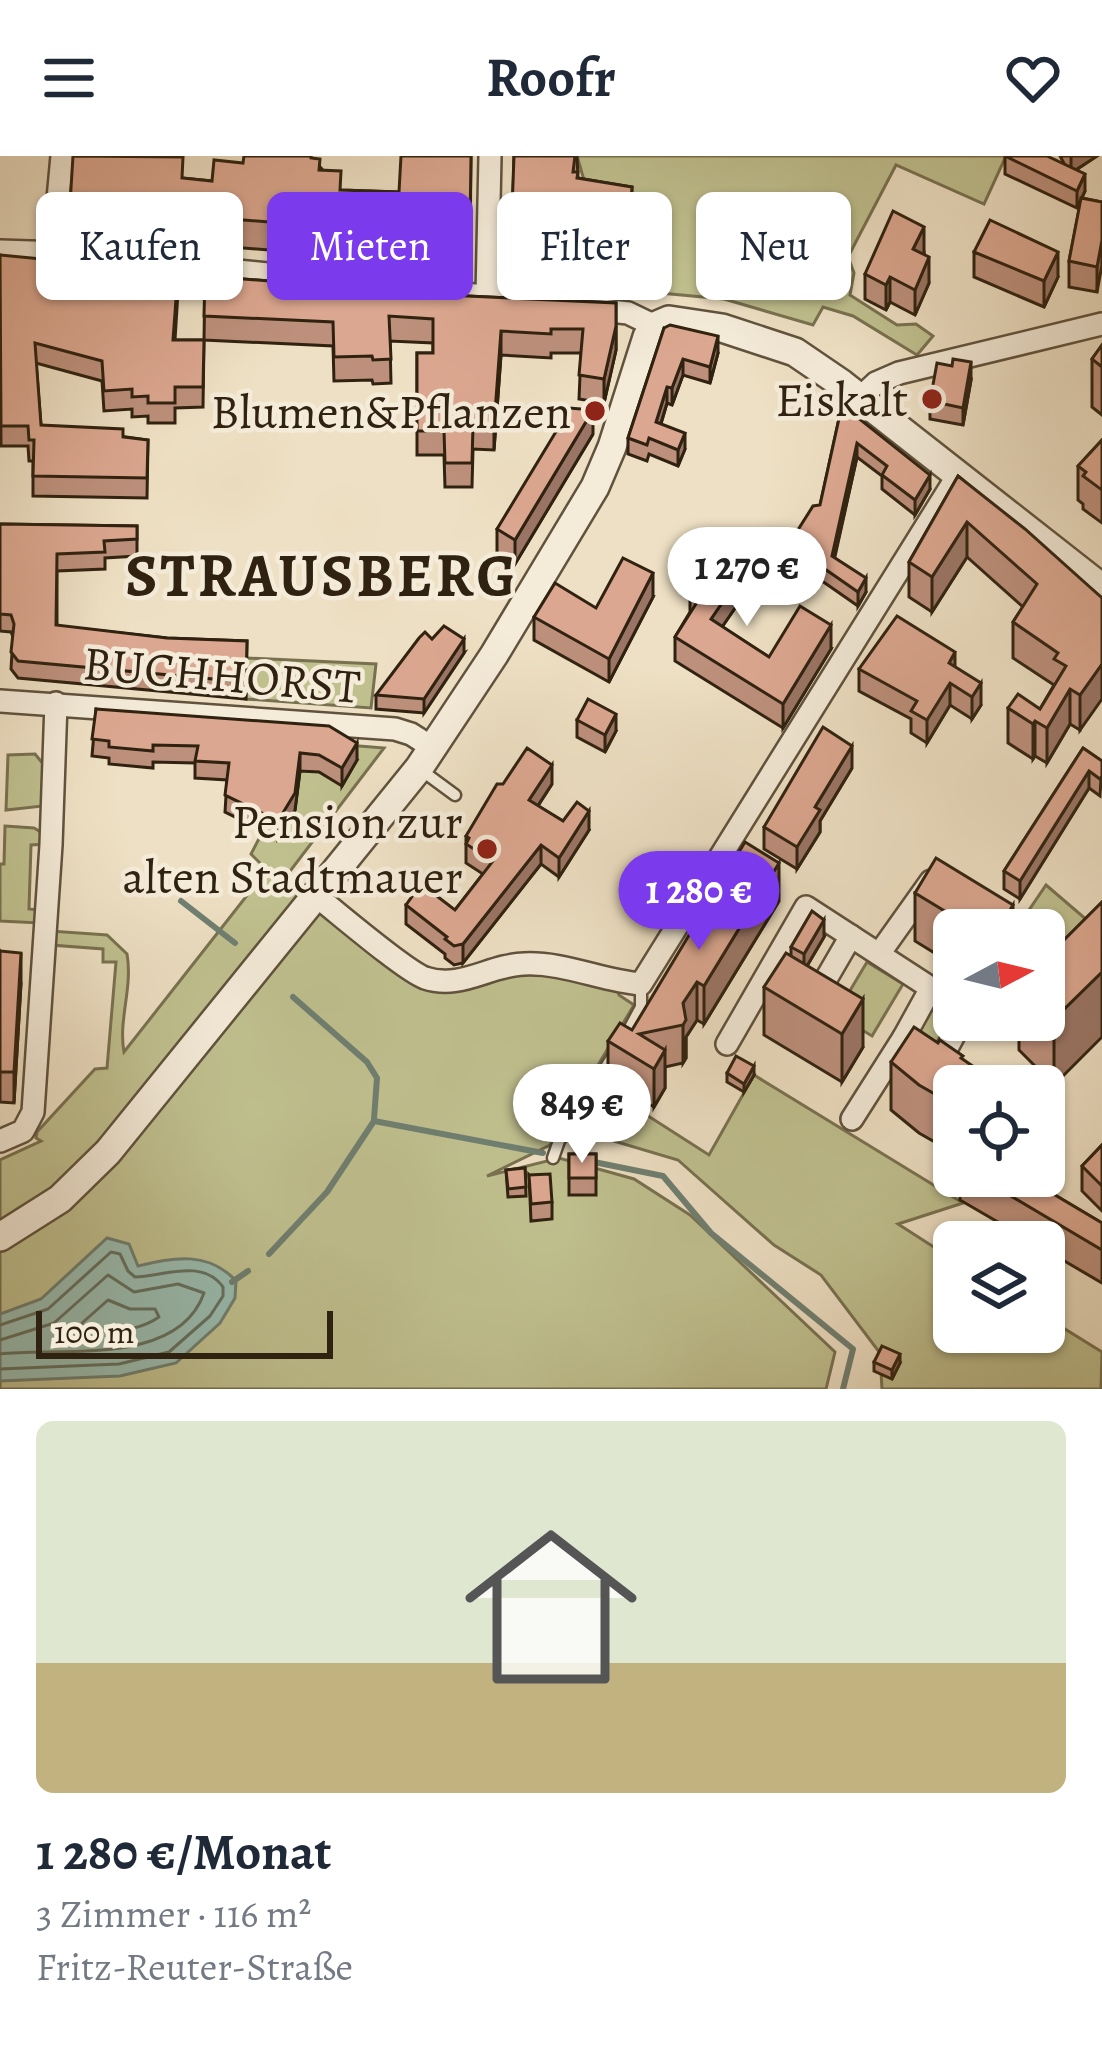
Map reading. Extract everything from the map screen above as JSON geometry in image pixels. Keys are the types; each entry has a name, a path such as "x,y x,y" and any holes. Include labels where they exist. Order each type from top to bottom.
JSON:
{"street":[{"path":"59,192 62,156"},
{"path":"487,295 490,156"},
{"path":"0,250 36,251"},
{"path":"473,294 557,304"},
{"path":"580,307 628,313 655,326"},
{"path":"0,1238 59,1199 108,1152 426,758 494,656 595,487 646,337 655,326 669,320 784,347 860,398 1102,589"},
{"path":"860,398 876,383 898,374 1102,325"},
{"path":"315,895 420,976 459,981 492,968 526,964 641,985 958,475"},
{"name":"BUCHHORST","path":"0,700 395,730 411,734 426,758"},
{"path":"0,1141 23,1131 33,1112 56,703"},
{"path":"879,954 936,874"},
{"path":"727,1044 806,908 931,988 852,1119"},
{"path":"814,999 850,936"},
{"path":"904,1037 948,1067 956,1041"}],"lane":[{"path":"426,758 455,795"},
{"path":"553,1158 641,1007 641,985"}],"green space":[{"path":"577,156 1006,156 984,204 896,165 851,251 851,192 696,192 696,296 672,294 672,192 595,192 586,187"},
{"path":"851,296 897,325 916,324 933,336 917,355 853,316 823,307 813,325 727,300 851,300"},
{"path":"247,658 376,664 371,708 246,699"},
{"path":"285,740 384,748 284,879 420,977 492,969 615,982 619,995 634,1005 550,1145 487,1176 559,1158 634,1179 690,1215 835,1352 826,1389 0,1389 0,1160 41,1141 37,1132 95,1069 107,1068 116,962 103,962 103,949 51,945 51,931 107,935 127,954 124,1052 267,870 251,854 277,804"},
{"path":"35,754 44,765 43,806 6,810 8,755"},
{"path":"5,826 34,828 44,834 47,844 31,845 29,909 39,910 39,923 0,921"},
{"path":"1046,885 1094,926 1065,954 1065,909 1030,909"},
{"path":"867,962 903,984 872,1036 836,1014"},
{"path":"933,1009 937,1046 918,1034"},
{"path":"754,1075 933,1185 933,1197 953,1197 963,1203 898,1224 933,1246 933,1353 1065,1353 1065,1329 1102,1352 1101,1389 882,1389 880,1353 821,1275 774,1245 678,1160 577,1130 603,1087 709,1155"}],"water":[{"path":"107,1238 129,1244 138,1266 190,1259 225,1271 236,1281 235,1298 220,1323 176,1363 120,1376 0,1381 0,1314 41,1299"}],"building":[{"path":"73,156 183,157 182,178 212,181 214,160 243,163 244,156 311,156 320,159 319,170 341,171 340,190 399,192 267,192 267,222 243,220 243,192 71,192"},
{"path":"401,156 471,156 470,192 399,192"},
{"path":"514,156 575,156 577,178 632,187 632,192 513,192"},
{"path":"1005,156 1047,156 1085,174 1077,191"},
{"path":"1081,198 1102,202 1097,267 1069,261"},
{"path":"893,211 924,227 913,249 929,257 915,290 890,277 886,285 865,274"},
{"path":"990,220 1058,252 1044,281 974,252"},
{"path":"0,255 36,258 36,300 176,300 173,340 204,340 203,387 175,387 175,403 148,403 148,396 132,397 132,389 104,391 102,361 35,343 41,425 123,429 123,437 148,440 147,478 33,476 34,440 29,440 28,426 1,426"},
{"path":"243,279 267,281 267,300 473,300 473,296 616,303 604,379 579,375 583,329 551,329 551,334 501,331 494,426 473,425 472,463 445,463 444,431 417,431 417,353 433,353 433,319 389,316 391,359 373,360 372,356 334,357 333,322 204,316 204,300 243,300"},
{"path":"670,325 718,336 710,367 683,359 672,388 667,387 656,422 685,433 678,450 649,438 647,445 628,438 664,328"},
{"path":"1102,345 1102,367 1092,359"},
{"path":"953,359 971,362 963,408 930,401 937,363 952,366"},
{"path":"842,405 930,475 915,500 882,475 887,466 857,443 832,556 866,578 858,592 789,544 813,506 820,505"},
{"path":"569,408 593,410 515,540 497,529 557,430 566,430"},
{"path":"1102,440 1102,490 1078,466"},
{"path":"958,476 1102,598 1102,664 1080,695 1070,689 1047,728 1008,708 1018,694 1040,709 1066,666 1054,659 1058,653 1013,622 1037,584 967,522 932,577 909,562"},
{"path":"0,524 137,526 137,539 104,541 105,552 57,554 56,625 167,638 247,641 246,682 18,661 11,652 11,615 0,614"},
{"path":"725,536 755,555 711,619 769,657 800,606 831,625 783,704 675,637 701,596 690,589 711,550 715,553"},
{"path":"623,558 653,573 609,659 534,617 555,583 596,608"},
{"path":"897,616 955,652 949,663 981,683 972,697 950,683 927,720 911,711 917,701 859,669"},
{"path":"444,626 464,639 424,699 376,695 419,638 425,632 432,639"},
{"path":"588,699 616,714 605,735 577,720"},
{"path":"96,709 329,726 357,743 342,768 319,755 300,753 295,793 278,821 225,795 229,763 195,761 198,746 153,745 153,751 109,747 109,741 92,739"},
{"path":"823,727 852,746 797,847 764,827"},
{"path":"527,748 552,765 529,800 563,821 577,802 589,811 559,858 541,845 463,944 454,946 406,905 421,884 455,910 493,861 466,844 466,836 497,784 503,784"},
{"path":"1083,748 1102,761 1102,776 1089,771 1020,881 1004,871"},
{"path":"745,842 779,863 704,986 697,982 683,1003 683,1025 639,1034 665,1050 654,1069 608,1041 620,1023 632,1030"},
{"path":"936,858 1013,905 1011,909 941,909 915,893"},
{"path":"1102,902 1102,972 1065,1008 1065,939"},
{"path":"812,911 824,920 804,954 791,947"},
{"path":"0,951 21,953 14,1072 0,1072"},
{"path":"786,953 863,999 842,1034 764,987"},
{"path":"914,1027 971,1065 933,1065 933,1093 891,1062"},
{"path":"736,1056 754,1066 744,1084 727,1073"},
{"path":"1102,1145 1102,1186 1082,1166"},
{"path":"569,1154 596,1154 596,1178 569,1178"},
{"path":"525,1168 526,1187 508,1189 506,1170"},
{"path":"550,1174 552,1202 531,1204 529,1175"},
{"path":"1012,1197 1058,1197 1102,1223 1102,1250 1065,1228 1065,1221 1053,1221"},
{"path":"882,1346 900,1354 892,1370 874,1362"}],"waterway":[{"path":"181,901 235,943"},
{"path":"293,997 367,1062 377,1078 374,1119"},
{"path":"269,1254 327,1192 374,1121 543,1153"},
{"path":"589,1161 663,1176 711,1233 853,1349 843,1389"},
{"path":"232,1282 248,1271"}],"place":[{"name":"Eiskalt","path":"932,399"},
{"name":"Blumen&Pflanzen","path":"595,411"},
{"name":"Pension zur alten Stadtmauer","path":"487,849"}],"district":[{"name":"STRAUSBERG","path":"322,575"}]}
